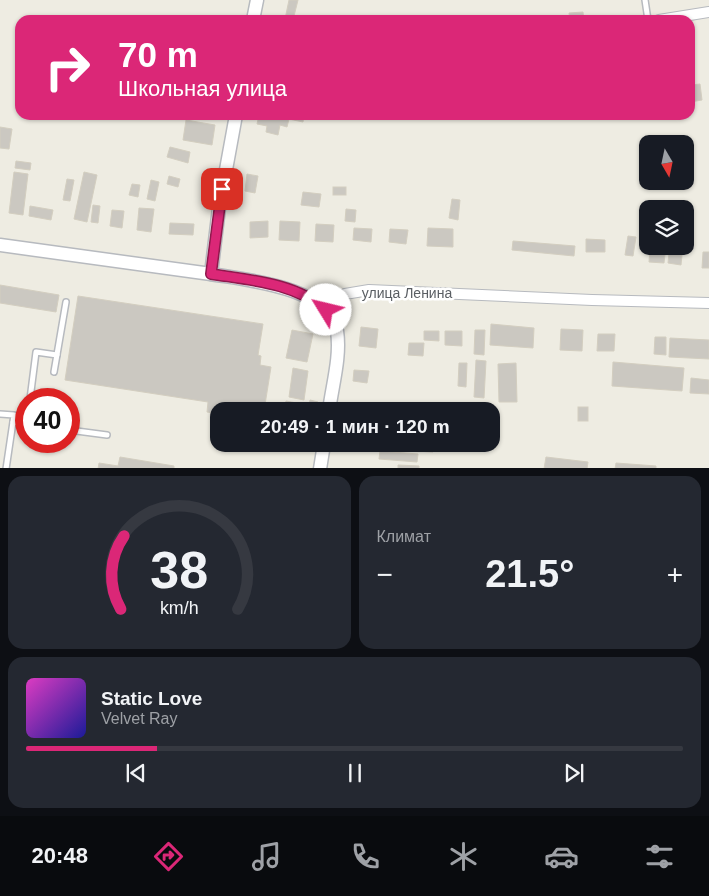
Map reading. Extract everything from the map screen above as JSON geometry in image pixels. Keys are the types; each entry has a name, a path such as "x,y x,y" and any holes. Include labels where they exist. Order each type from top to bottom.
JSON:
{"street":[{"path":"254,15 256,0"},
{"path":"690,15 709,12"},
{"path":"211,274 219,208 235,120"},
{"path":"0,245 211,274 293,291 307,296 326,310 334,322 337,338 330,402"},
{"name":"улица Ленина","path":"326,310 345,294 369,290 709,303"},
{"path":"320,468 323,452"}],"lane":[{"path":"645,0 647,15"},
{"path":"54,372 66,302"},
{"path":"31,388 36,352 57,355"},
{"path":"0,414 14,416 6,468"},
{"path":"80,431 107,435"}],"building":[{"path":"289,0 298,0 294,15 286,15"},
{"path":"583,12 583,15 569,15 569,13"},
{"path":"700,84 702,100 695,101 695,85"},
{"path":"186,120 215,125 212,145 183,140"},
{"path":"258,120 289,120 287,127 280,125 278,135 266,132 267,126 257,124"},
{"path":"0,127 12,129 9,149 0,148"},
{"path":"170,147 190,152 188,163 167,157"},
{"path":"16,161 31,163 30,170 15,168"},
{"path":"14,172 28,174 23,215 9,213"},
{"path":"84,172 97,175 87,222 74,219"},
{"path":"247,174 258,176 255,193 245,191"},
{"path":"169,176 180,179 178,187 167,184"},
{"path":"67,179 74,180 70,201 63,200"},
{"path":"151,180 159,182 155,201 147,199"},
{"path":"132,184 140,185 138,197 129,195"},
{"path":"333,187 346,187 346,195 333,195"},
{"path":"303,192 321,194 319,207 301,205"},
{"path":"452,199 460,200 458,220 449,218"},
{"path":"93,205 100,206 98,223 91,222"},
{"path":"30,206 53,210 51,220 29,216"},
{"path":"139,208 154,209 151,232 137,230"},
{"path":"346,209 356,210 355,222 345,221"},
{"path":"112,210 124,211 122,228 110,226"},
{"path":"268,221 268,237 250,238 250,222"},
{"path":"280,221 300,222 299,241 279,240"},
{"path":"170,223 194,224 193,235 169,234"},
{"path":"316,224 334,225 333,242 315,241"},
{"path":"354,228 372,229 371,242 353,240"},
{"path":"428,228 453,229 453,247 427,246"},
{"path":"390,229 408,230 406,244 389,242"},
{"path":"628,236 636,237 633,256 625,255"},
{"path":"586,239 605,240 605,252 586,252"},
{"path":"513,241 575,246 574,256 512,250"},
{"path":"703,252 709,252 709,268 702,268"},
{"path":"649,255 665,255 664,263 649,262"},
{"path":"669,255 682,255 681,265 668,263"},
{"path":"0,285 59,295 56,312 0,303"},
{"path":"78,296 263,324 258,355 261,356 260,365 271,367 265,402 210,402 210,412 207,412 208,402 65,380"},
{"path":"491,324 534,328 533,348 490,345"},
{"path":"361,327 378,329 376,348 359,346"},
{"path":"561,329 583,330 582,351 560,350"},
{"path":"292,330 313,334 307,362 286,358"},
{"path":"475,330 485,330 484,355 474,354"},
{"path":"424,331 439,331 439,341 424,340"},
{"path":"445,331 462,331 462,346 445,345"},
{"path":"598,334 615,334 614,351 597,351"},
{"path":"655,337 666,337 666,355 654,354"},
{"path":"670,338 709,340 709,359 669,357"},
{"path":"409,343 424,343 423,356 408,355"},
{"path":"476,360 486,361 484,398 474,397"},
{"path":"613,362 684,368 682,391 612,386"},
{"path":"459,363 467,363 466,387 458,386"},
{"path":"516,363 517,402 499,402 498,364"},
{"path":"293,368 308,371 304,400 289,397"},
{"path":"354,370 369,371 367,383 353,381"},
{"path":"691,378 709,380 709,394 690,393"},
{"path":"578,407 588,407 588,421 578,421"},
{"path":"380,452 418,454 417,462 379,459"},
{"path":"120,457 174,466 174,468 98,468 99,463 118,466"},
{"path":"546,457 588,462 587,468 544,468"},
{"path":"616,463 656,466 656,468 615,468"},
{"path":"398,465 419,466 419,468 398,468"}],"route":[{"path":"222,189 211,274 293,291 307,296 326,310"}]}
